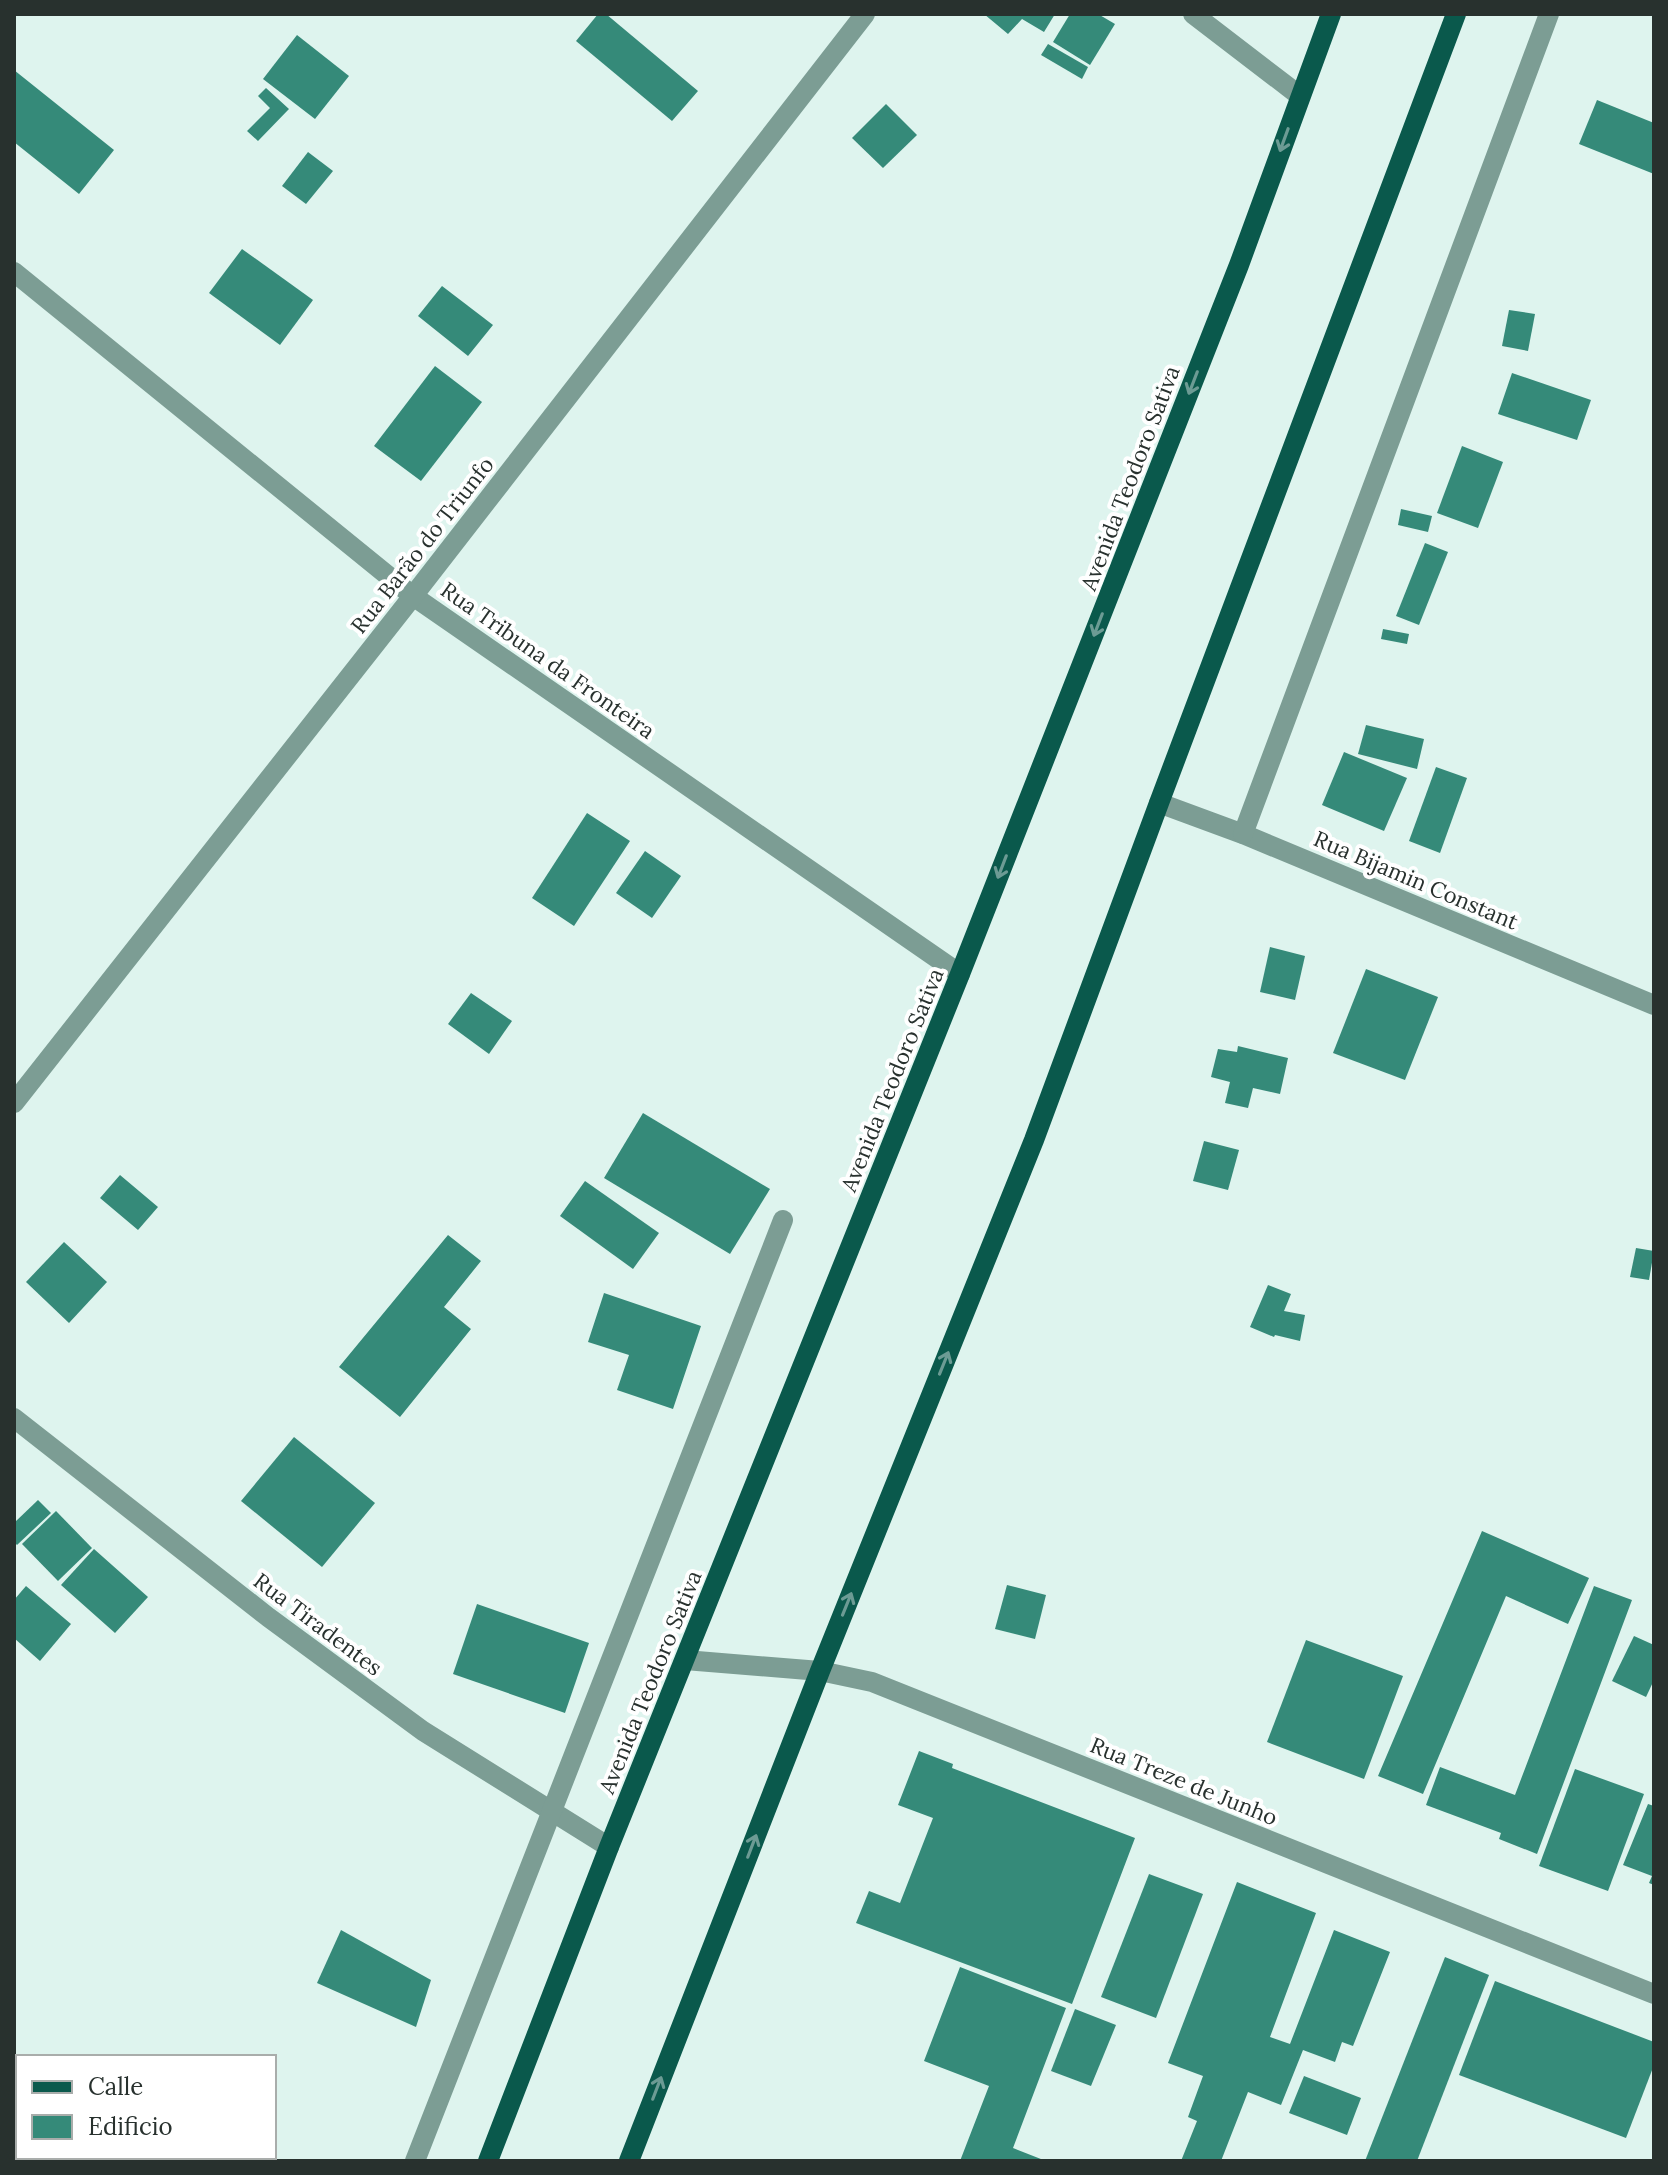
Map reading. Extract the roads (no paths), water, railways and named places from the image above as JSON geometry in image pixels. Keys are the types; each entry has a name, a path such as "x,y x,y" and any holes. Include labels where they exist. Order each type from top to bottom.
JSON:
{"main road":[{"name":"Avenida Teodoro Sativa","path":"488,2161 609,1847 960,974 1239,265 1331,14"},
{"path":"629,2161 820,1671 1034,1140 1456,14"}],"street":[{"name":"Rua Barão do Triunfo","path":"14,1103 865,14"},
{"path":"1193,14 1300,96"},
{"path":"1243,834 1549,14"},
{"name":"Rua Tribuna da Fronteira","path":"14,272 413,596 960,974"},
{"name":"Rua Bijamin Constant","path":"1159,803 1243,834 1654,1005"},
{"path":"415,2161 783,1220"},
{"name":"Rua Tiradentes","path":"14,1418 268,1617 423,1731 609,1847"},
{"name":"Rua Treze de Junho","path":"685,1660 820,1671 872,1682 1654,1994"}]}
